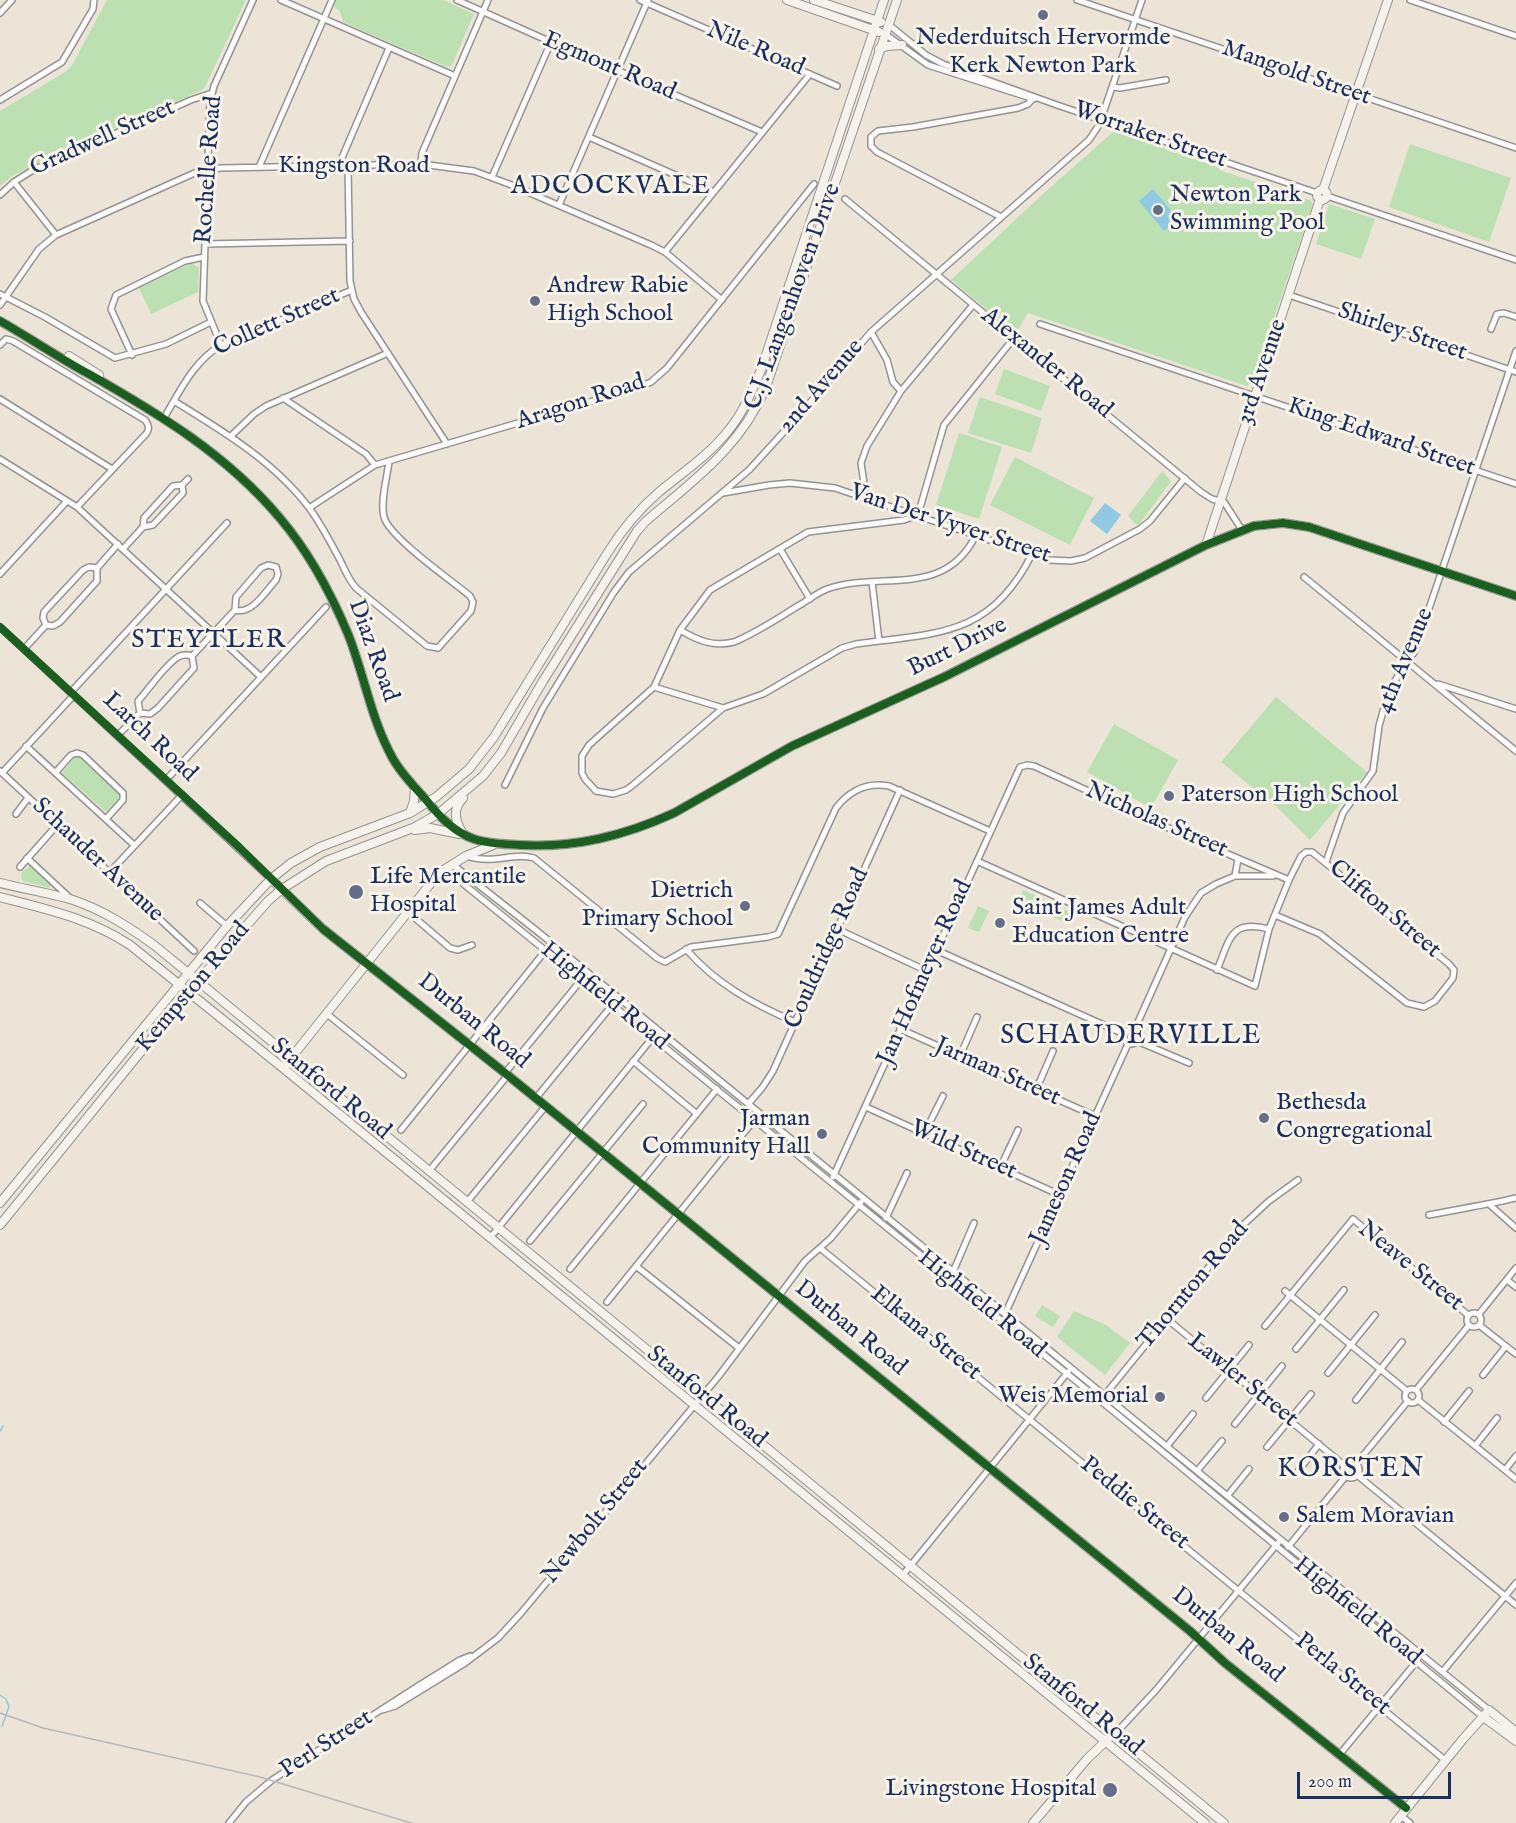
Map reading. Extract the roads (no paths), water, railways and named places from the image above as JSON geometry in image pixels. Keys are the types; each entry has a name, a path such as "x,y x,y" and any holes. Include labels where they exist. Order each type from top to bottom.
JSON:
{"main road":[{"path":"787,0 885,34"},
{"path":"814,0 888,24"},
{"name":"C.J. Langenhoven Drive","path":"428,803 478,759 628,523 658,493 714,446 738,417 761,370 884,0"},
{"name":"C.J. Langenhoven Drive","path":"438,814 477,782 501,753 543,681 634,536 646,521 732,444 759,404 897,0"},
{"name":"3rd Avenue","path":"1206,545 1219,500 1388,0"},
{"path":"879,49 902,45"},
{"name":"Diaz Road","path":"0,316 93,370 107,382 164,418 229,466 264,500 320,574 338,610 387,748 397,765 428,803"},
{"name":"Diaz Road","path":"0,321 87,374 107,382"},
{"name":"Burt Drive","path":"428,803 449,826 463,835 497,844 545,846 591,842 626,833 674,813 792,746 944,677 1206,545 1242,530 1278,523 1301,525 1516,596"},
{"path":"463,835 456,819 456,808 477,782"},
{"path":"410,813 415,788"},
{"name":"Kempston Road","path":"0,1203 227,926 271,879 291,862 320,847 410,813 428,803"},
{"name":"Kempston Road","path":"0,1225 246,925 282,889 326,861 399,833 438,814"},
{"path":"399,833 430,828 463,835"},
{"path":"283,1068 408,912 448,866 497,844"},
{"name":"Durban Road","path":"271,879 323,929 603,1152 639,1184 1199,1638 1225,1663 1406,1809"},
{"path":"0,883 71,900 112,918 154,945 163,947 185,964 191,965 198,962"},
{"name":"Stanford Road","path":"0,897 71,916 99,927 130,945 1205,1823"},
{"name":"Stanford Road","path":"154,945 1224,1823"},
{"path":"1395,1823 1406,1821 1406,1809 1489,1710"},
{"name":"Highfield Road","path":"1489,1710 1516,1732"},
{"name":"Highfield Road","path":"1482,1716 1516,1741"},
{"path":"1033,1823 1087,1759 1115,1734"}],"street":[{"path":"0,13 12,0"},
{"path":"0,100 62,62 93,9 94,0"},
{"name":"Rochelle Road","path":"221,345 203,301 212,93 253,0"},
{"path":"281,0 455,76"},
{"path":"259,167 332,0"},
{"name":"Egmont Road","path":"457,0 762,132"},
{"path":"421,164 422,153 488,0"},
{"name":"Nile Road","path":"640,0 837,86"},
{"name":"Mangold Street","path":"1077,0 1516,148"},
{"name":"2nd Avenue","path":"505,785 543,708 621,581 629,572 749,470 871,332 1089,140 1101,120 1142,0"},
{"path":"1410,0 1516,36"},
{"path":"559,205 648,2"},
{"name":"Worraker Street","path":"888,24 930,58 1033,98"},
{"name":"Worraker Street","path":"885,34 936,68 1051,103 1516,260"},
{"path":"492,177 551,42"},
{"path":"338,167 389,48"},
{"path":"665,252 810,74"},
{"path":"1113,87 1166,80"},
{"name":"Gradwell Street","path":"0,195 14,182 49,162 190,100 212,93"},
{"path":"1001,217 877,152 871,146 871,137 878,131 1018,108 1025,106 1033,98"},
{"path":"589,137 714,192"},
{"name":"Kingston Road","path":"0,305 3,295 39,249 56,236 94,217 207,169 421,164 474,171 492,177 665,252 722,300"},
{"path":"348,167 352,290 361,312 447,444"},
{"path":"14,182 56,236"},
{"name":"Aragon Road","path":"309,508 375,465 647,385 667,368 814,184"},
{"name":"Alexander Road","path":"845,199 1208,497 1226,504 1242,530"},
{"path":"205,244 350,241"},
{"path":"3,295 45,317 112,358 132,355 111,309 116,295 185,261 204,257"},
{"name":"Collett Street","path":"164,418 201,359 221,345 352,290"},
{"name":"Shirley Street","path":"1289,295 1513,370"},
{"path":"866,497 862,457 867,446 901,391 973,304"},
{"path":"1491,329 1497,314 1504,313 1516,317"},
{"name":"Collett Street","path":"132,355 166,344 212,322"},
{"name":"King Edward Street","path":"1040,324 1516,484"},
{"path":"871,332 886,360 893,382 901,391"},
{"path":"1014,338 944,425 918,515 904,520 812,531 710,590 681,630 654,687 585,749 581,768 585,779 596,791 606,794 626,790 723,708 763,694 843,648 856,644 940,633 973,621 1009,592 1019,579 1032,554"},
{"path":"2,342 13,341 145,420 149,428 146,434 77,507"},
{"name":"4th Avenue","path":"1326,862 1343,813 1373,771 1382,710 1388,693 1407,660 1414,653 1476,470 1513,370 1516,351"},
{"path":"231,436 260,409 388,353"},
{"path":"283,398 366,454 375,465"},
{"path":"0,399 112,469"},
{"path":"174,401 231,436 272,468 309,508 349,580 356,588 427,646 441,647 471,610 473,602 470,596 400,539 387,525 382,510 389,462"},
{"path":"0,459 77,507 261,677"},
{"name":"Van Der Vyver Street","path":"722,493 790,483 835,488 1049,560 1063,562 1077,561 1146,525 1185,478"},
{"path":"142,528 144,518 173,486 182,485 188,479"},
{"path":"97,568 142,528 153,525 183,493 182,485"},
{"path":"0,574 67,501"},
{"path":"1,774 227,523"},
{"path":"681,630 706,643 734,642 827,589 915,578 939,572 954,564 965,554 976,535"},
{"path":"780,549 810,599"},
{"path":"192,656 235,609 236,597 261,568 268,565 278,566 276,580 250,608 243,611 235,609"},
{"path":"46,625 43,618 44,612 82,570 89,567 97,568"},
{"path":"46,625 53,626 60,622 94,586 98,578 97,568"},
{"path":"1304,577 1516,751"},
{"path":"872,582 879,641"},
{"path":"166,780 327,607"},
{"path":"24,649 46,625"},
{"name":"Larch Road","path":"0,627 271,879"},
{"path":"140,713 138,701 168,667 178,657 192,656"},
{"path":"140,713 150,714 158,708 194,668 192,656"},
{"path":"1435,684 1464,691 1516,709"},
{"path":"654,687 723,708"},
{"path":"1455,701 1464,691"},
{"path":"118,735 140,713"},
{"path":"26,746 134,845"},
{"path":"56,772 71,756 77,753 83,755 124,795 123,801 106,819"},
{"name":"Jan Hofmeyer Road","path":"831,1181 1018,770 1023,766"},
{"name":"Nicholas Street","path":"1023,766 1034,766 1289,880"},
{"name":"Schauder Avenue","path":"1,774 194,951"},
{"path":"466,856 493,861 521,856 534,858 662,961 668,961 686,949 778,934 831,817 841,802 853,792 868,786 882,785 900,790 990,831"},
{"name":"Couldridge Road","path":"748,1104 770,1076 900,790"},
{"path":"110,873 182,795"},
{"path":"16,814 28,798"},
{"path":"20,867 57,825"},
{"name":"Clifton Street","path":"1275,915 1320,934 1407,1003 1420,1007 1432,1004 1454,978 1454,970 1449,964 1312,852 1304,852 1289,880"},
{"path":"27,858 71,900"},
{"path":"1234,876 1238,859"},
{"path":"976,861 1255,986 1269,929 1289,880"},
{"name":"Highfield Road","path":"448,866 546,950 1308,1571 1482,1716"},
{"name":"Highfield Road","path":"448,866 537,931 1489,1710"},
{"path":"1134,1031 1191,906 1201,894 1234,876 1278,876"},
{"path":"200,903 227,926"},
{"path":"408,912 453,950 472,945"},
{"path":"1216,970 1233,934 1240,927 1249,925 1269,929"},
{"path":"837,929 927,971"},
{"path":"686,949 700,964 744,998 795,1022"},
{"path":"401,1130 546,950"},
{"path":"936,950 1124,1034"},
{"path":"429,1171 582,979"},
{"path":"536,1098 613,1004"},
{"path":"327,1014 403,1075"},
{"path":"960,1056 977,1017"},
{"name":"Jarman Street","path":"900,1029 1095,1116"},
{"path":"1124,1034 1130,1030 1134,1031"},
{"path":"1124,1034 1124,1039 1132,1045 1137,1041 1138,1036 1134,1031"},
{"path":"490,1238 653,1037"},
{"path":"1137,1041 1189,1063"},
{"name":"Jameson Road","path":"1005,1314 1128,1044"},
{"path":"1036,1090 1053,1051"},
{"path":"633,1061 697,1114"},
{"path":"570,1269 717,1089"},
{"path":"924,1134 942,1096"},
{"path":"530,1241 643,1104"},
{"path":"467,1202 545,1107"},
{"name":"Wild Street","path":"866,1107 1060,1195"},
{"path":"607,1302 755,1119"},
{"path":"1000,1168 1018,1130"},
{"path":"886,1218 907,1173"},
{"name":"Thornton Road","path":"1099,1401 1242,1226 1269,1201 1298,1180"},
{"path":"1428,1215 1490,1205 1516,1198"},
{"name":"Newbolt Street","path":"498,1638 702,1395 805,1261 820,1248 864,1199"},
{"path":"1490,1205 1516,1228"},
{"name":"Neave Street","path":"1288,1293 1354,1219 1468,1315"},
{"path":"953,1272 974,1223"},
{"name":"Elkana Street","path":"820,1248 1029,1419"},
{"path":"636,1266 739,1348"},
{"path":"1479,1314 1516,1268"},
{"path":"1507,1280 1516,1287"},
{"path":"1296,1350 1344,1290"},
{"path":"1265,1326 1288,1293 1407,1391"},
{"path":"1469,1325 1468,1315 1475,1312 1479,1314"},
{"path":"1469,1325 1475,1327 1479,1325 1481,1318 1479,1314"},
{"path":"1328,1372 1375,1315"},
{"name":"Lawler Street","path":"1167,1319 1345,1466"},
{"path":"1416,1390 1469,1325"},
{"name":"Neave Street","path":"1479,1325 1516,1354"},
{"path":"1356,1400 1402,1342"},
{"path":"1206,1398 1249,1345"},
{"path":"1483,1375 1506,1346"},
{"path":"1235,1424 1282,1366"},
{"path":"902,1576 1071,1368"},
{"path":"1407,1391 1416,1390"},
{"path":"1416,1390 1419,1395 1418,1400"},
{"path":"1407,1391 1405,1396 1408,1401 1413,1403 1418,1400"},
{"path":"1444,1422 1469,1391"},
{"path":"1267,1447 1311,1394"},
{"path":"1418,1400 1516,1479"},
{"path":"1356,1464 1408,1401"},
{"path":"1167,1446 1193,1414"},
{"path":"1475,1446 1497,1418"},
{"name":"Peddie Street","path":"1029,1419 1238,1589"},
{"path":"1197,1471 1222,1441"},
{"path":"1296,1474 1319,1444"},
{"path":"1504,1470 1516,1456"},
{"path":"1346,1476 1345,1466 1349,1463 1356,1464"},
{"path":"1346,1476 1352,1478 1357,1475 1359,1470 1356,1464"},
{"path":"1228,1495 1249,1469"},
{"path":"1357,1475 1516,1605"},
{"path":"1283,1551 1346,1476"},
{"path":"1115,1734 1156,1690 1281,1539"},
{"path":"1308,1571 1312,1564"},
{"path":"1443,1671 1516,1583"},
{"name":"Perla Street","path":"1238,1589 1445,1760"},
{"name":"Perl Street","path":"229,1823 246,1802 272,1780 498,1638"},
{"path":"1340,1754 1417,1661"}],"water":[{"name":"Newton Park Swimming Pool","path":"1153,189 1178,219 1164,231 1139,201"},
{"path":"1105,503 1121,515 1107,534 1090,521"}],"waterway":[{"path":"0,1431 3,1426"},
{"path":"0,1695 6,1699 9,1707 2,1726"}],"railway":[{"path":"0,1713 43,1728 260,1777 411,1823"}],"place":[{"name":"Nederduitsch Hervormde Kerk Newton Park","path":"1043,15"},
{"name":"Newton Park Swimming Pool","path":"1158,210"},
{"name":"Andrew Rabie High School","path":"535,301"},
{"name":"Paterson High School","path":"1169,796"},
{"name":"Life Mercantile Hospital","path":"356,892"},
{"name":"Dietrich Primary School","path":"745,906"},
{"name":"Saint James Adult Education Centre","path":"1000,923"},
{"name":"Bethesda Congregational","path":"1264,1118"},
{"name":"Jarman Community Hall","path":"822,1134"},
{"name":"Weis Memorial","path":"1160,1397"},
{"name":"Salem Moravian","path":"1284,1517"},
{"name":"Livingstone Hospital","path":"1110,1790"}],"district":[{"name":"ADCOCKVALE","path":"611,188"},
{"name":"STEYTLER","path":"209,642"},
{"name":"SCHAUDERVILLE","path":"1131,1037"},
{"name":"KORSTEN","path":"1351,1470"}]}
